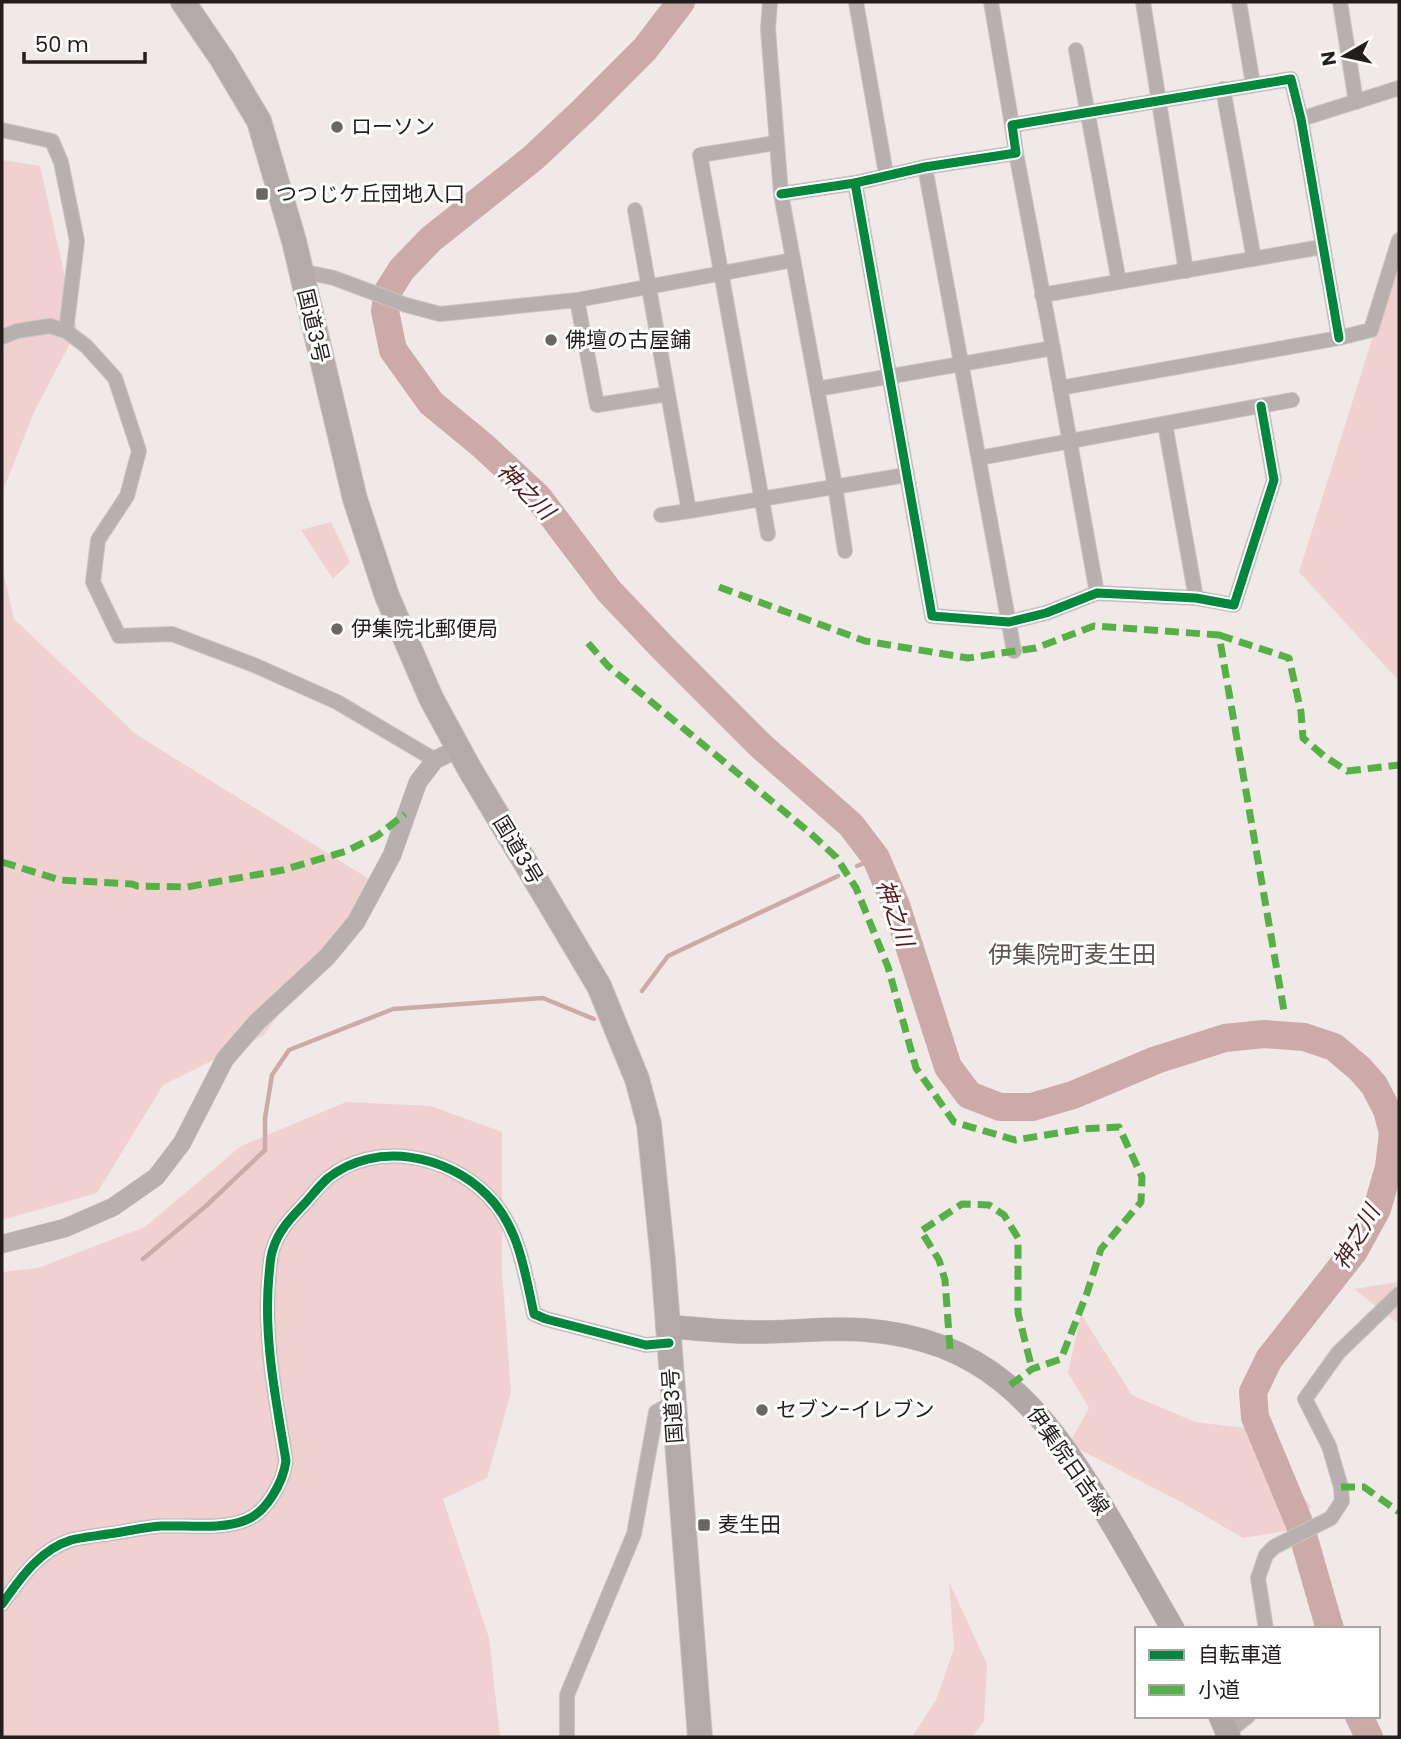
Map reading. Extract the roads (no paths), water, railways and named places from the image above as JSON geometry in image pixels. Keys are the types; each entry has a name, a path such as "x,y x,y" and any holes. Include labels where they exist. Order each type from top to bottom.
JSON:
{"highway":[{"name":"国道3号","path":"183,2 222,58 259,121 291,229 359,511 392,607 431,698 599,986 630,1058 649,1124 700,1737"}],"main road":[{"name":"伊集院日吉線","path":"668,1334 866,1330 923,1340 950,1349 974,1362 1009,1386 1045,1421 1090,1486 1172,1627"}],"street":[{"path":"770,2 768,29 781,194 845,551"},
{"path":"856,2 886,174"},
{"path":"991,2 1097,593"},
{"path":"1143,2 1186,271"},
{"path":"1239,2 1253,84"},
{"path":"1340,2 1356,103"},
{"path":"1076,51 1119,282"},
{"path":"1012,125 1291,79 1301,119 1339,338"},
{"path":"1301,119 1399,88"},
{"path":"1223,89 1254,259"},
{"path":"2,130 52,141 61,162 77,241 66,331"},
{"path":"768,534 701,155 776,143"},
{"path":"781,194 1016,153"},
{"path":"925,167 1014,651"},
{"path":"855,183 932,616 1010,622 1046,613 1097,593 1196,598 1234,605 1274,481 1261,406"},
{"path":"635,210 689,511"},
{"path":"1059,388 1371,330 1399,240"},
{"path":"1042,295 1322,247"},
{"path":"301,271 334,278 406,305 440,314 577,300 793,260"},
{"path":"577,300 597,405 667,394"},
{"path":"2,337 17,331 50,326 66,331 86,346 116,378 139,451 127,496 98,540 93,582 119,636 172,634 254,665 337,702 435,760"},
{"path":"817,389 1053,348"},
{"path":"979,458 1292,400"},
{"path":"1166,424 1196,598"},
{"path":"661,515 906,475"},
{"path":"2,1244 65,1228 113,1207 156,1177 182,1143 225,1059 257,1022 327,957 356,922 392,855 418,782 435,760 458,748"},
{"path":"2,1604 29,1568 51,1550 71,1540 158,1527 213,1525 247,1520 267,1503 278,1488 286,1461 274,1387 266,1307 272,1250 284,1226 329,1178 360,1160 398,1154 449,1168 467,1178 490,1198 519,1246 534,1314 646,1345 668,1334"},
{"path":"1266,1627 1258,1578 1266,1555 1274,1547 1331,1518 1342,1501 1341,1487 1329,1446 1305,1399 1338,1353 1399,1294"},
{"path":"567,1737 567,1695 634,1534 656,1412 673,1403"},
{"path":"1226,1728 1244,1718"}],"waterway":[{"name":"神之川","path":"681,2 645,49 583,111 533,158 431,239 402,269 388,291 385,311 393,350 431,403 482,445 538,497 609,591 663,648 761,746 851,825 876,858 896,905 948,1067 969,1095 1000,1107 1032,1107 1073,1095 1156,1060 1225,1038 1264,1034 1304,1037 1334,1047 1374,1085 1387,1110 1393,1133 1389,1167 1377,1209 1354,1251 1269,1359 1253,1392 1255,1417 1300,1525 1329,1627"},
{"path":"857,866 876,858"},
{"path":"642,991 668,956 838,876"},
{"path":"143,1259 206,1206 265,1150 265,1118 272,1075 289,1050 393,1009 543,998 594,1019"},
{"name":"神之川","path":"1360,1718 1369,1737"}],"place":[{"name":"ローソン","path":"337,127"},
{"name":"つつじケ丘団地入口","path":"262,194"},
{"name":"佛壇の古屋鋪","path":"551,340"},
{"name":"伊集院北郵便局","path":"337,629"},
{"name":"セブン-イレブン","path":"762,1410"},
{"name":"麦生田","path":"704,1525"}],"district":[{"name":"伊集院町麦生田","path":"1072,955"}]}
